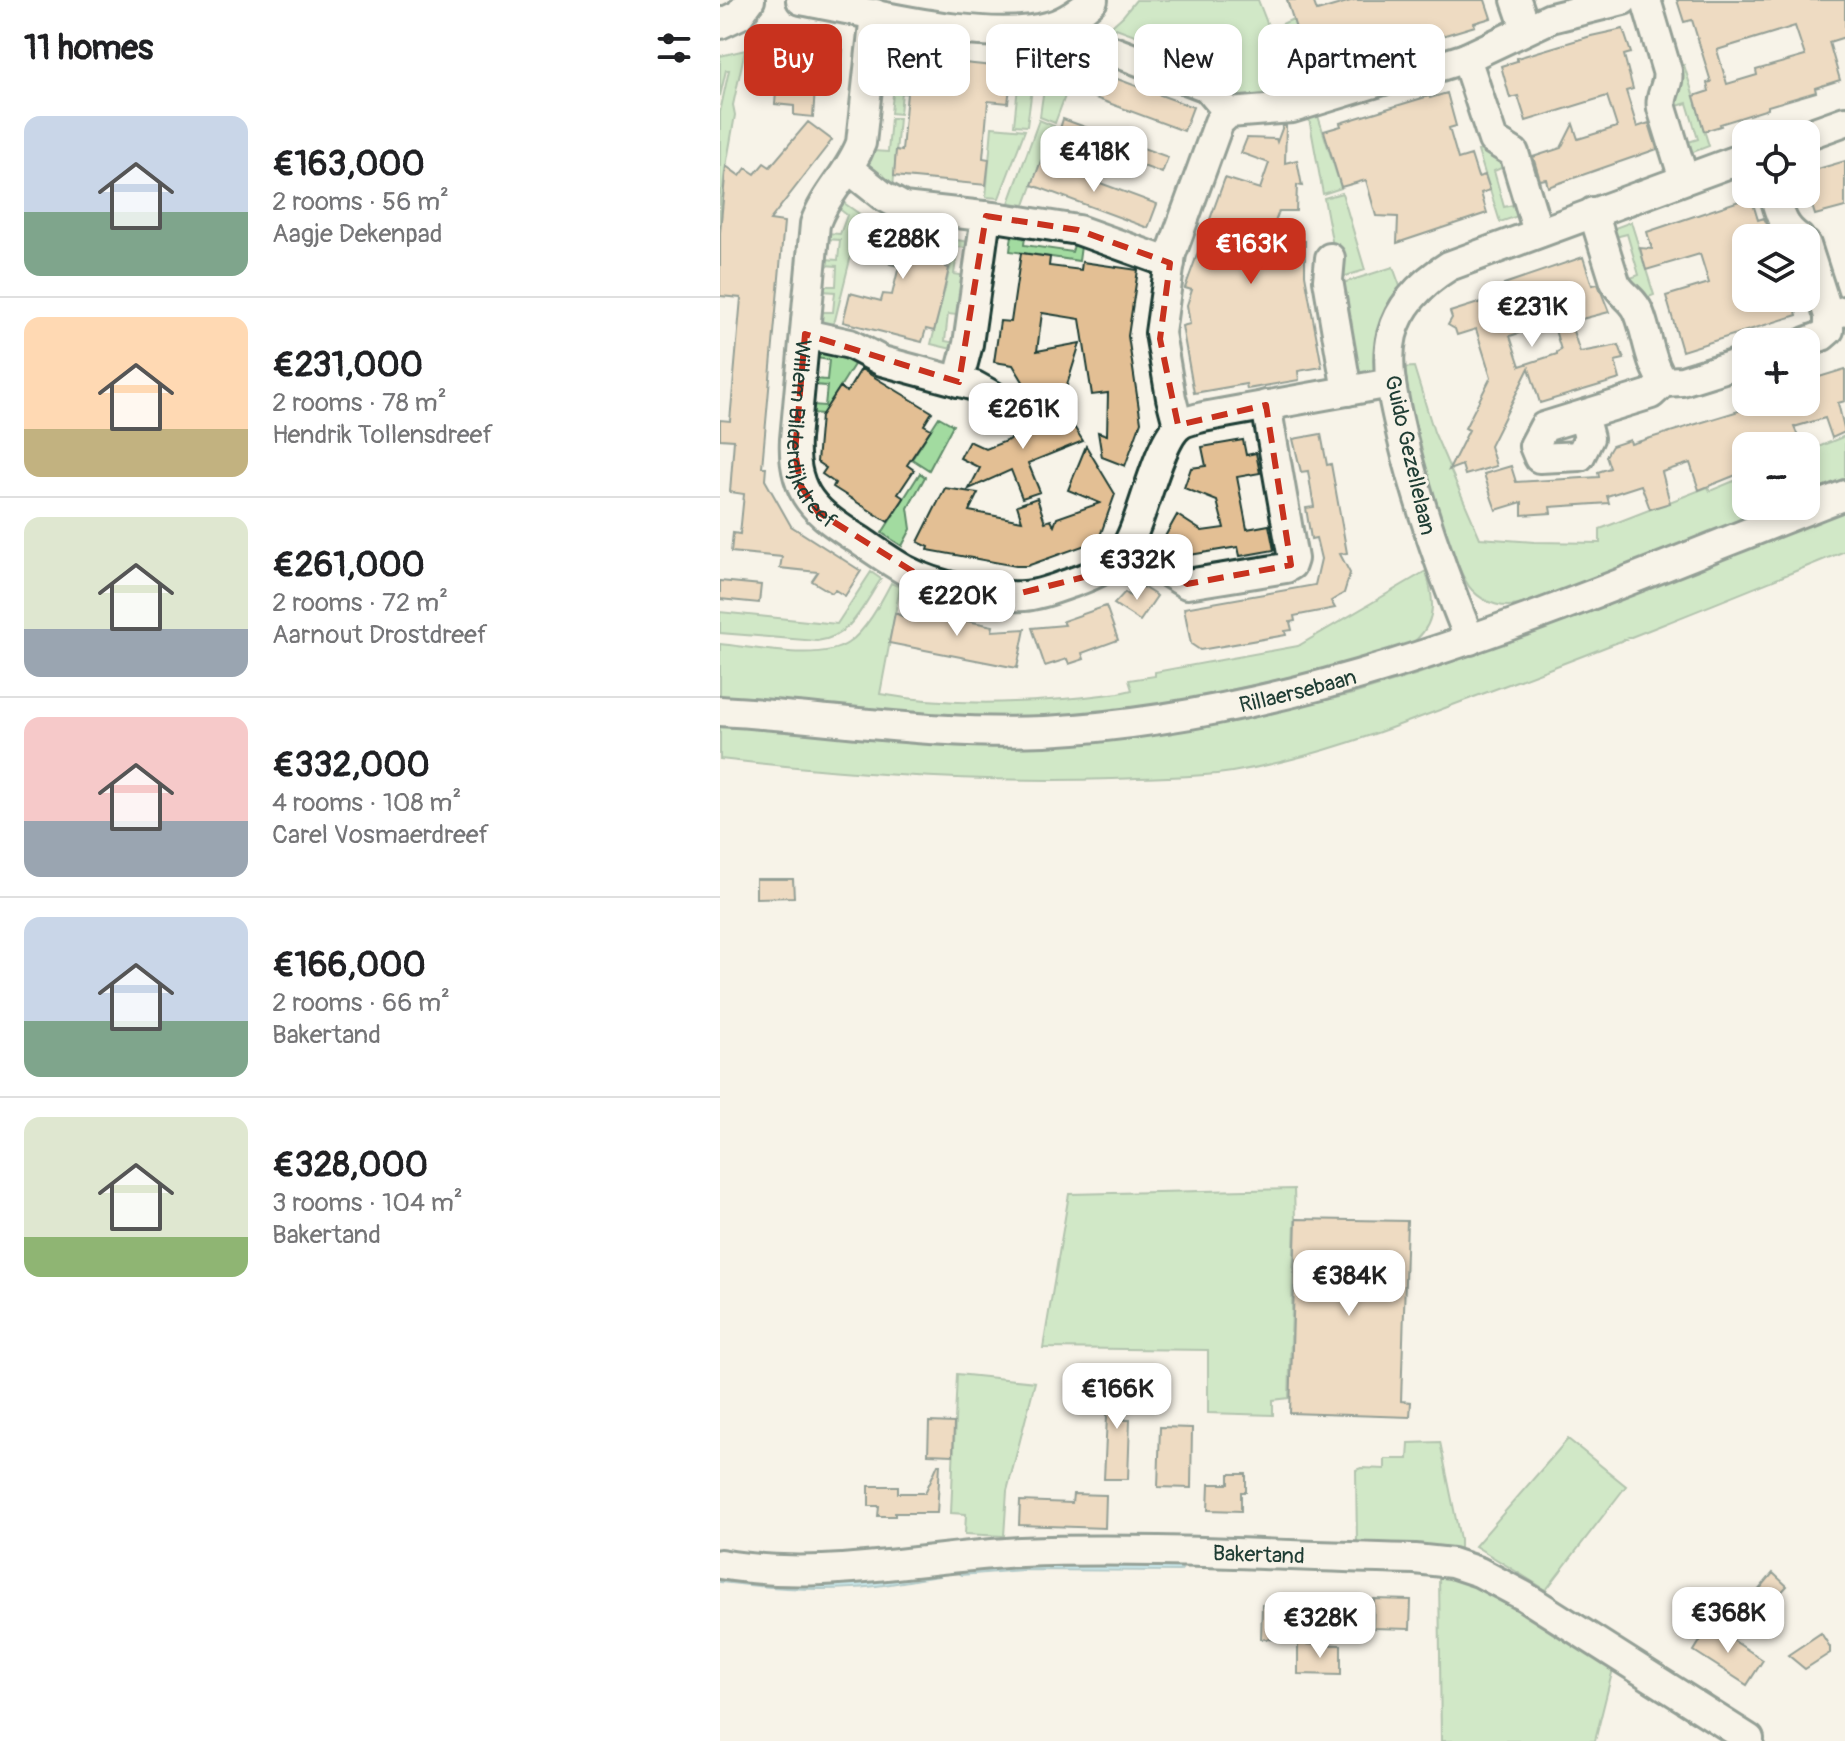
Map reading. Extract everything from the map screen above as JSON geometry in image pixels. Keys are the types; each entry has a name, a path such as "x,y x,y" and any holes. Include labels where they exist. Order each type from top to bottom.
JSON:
{"street":[{"path":"720,24 739,15 750,0"},
{"path":"801,0 956,27 1029,30 1054,25 1093,0"},
{"path":"1516,0 1526,29"},
{"path":"1391,383 1203,417 1178,425 1160,339 1170,263 1219,122 1229,113 1292,108 1466,58 1526,29 1577,10 1623,0"},
{"path":"1646,0 1669,81 1661,102 1662,108 1684,179"},
{"name":"Willem Bilderdijkdreef","path":"875,14 861,143 849,169 826,199 815,224 795,439 801,486 808,500 830,522 923,578 1009,596 1043,593 1096,574 1127,547 1166,446 1178,425"},
{"path":"1118,53 1207,87 1229,113"},
{"path":"1466,58 1493,140 1514,153 1538,232"},
{"path":"1820,130 1845,121"},
{"name":"Guido Gezellelaan","path":"1470,640 1438,561 1422,511 1391,383 1389,356 1393,332 1402,309 1431,277 1449,266 1732,162"},
{"path":"849,169 883,196 903,207 1078,230 1170,263"},
{"path":"1593,212 1615,282 1619,291 1633,301 1639,311 1656,367 1664,382"},
{"path":"958,382 968,344 986,216"},
{"path":"1330,258 1328,280 1347,391"},
{"path":"1820,276 1837,313 1829,330 1820,337"},
{"path":"805,334 850,344 882,361 958,382 993,396 994,414"},
{"path":"1583,415 1651,394 1664,382 1682,381 1732,365"},
{"path":"1127,547 1187,584 1291,565 1293,559 1266,405"},
{"name":"Rillaersebaan","path":"720,711 955,730 1085,728 1175,717 1380,670 1470,640 1845,495"},
{"name":"Bakertand","path":"720,1564 774,1571 825,1572 1021,1552 1415,1559 1452,1563 1479,1572 1524,1596 1749,1739"}],"highlighted area":[{"path":"986,216 1078,230 1170,263 1160,339 1178,425 1266,405 1291,565 1187,584 1126,547 1096,574 1009,596 923,578 818,512 801,486 795,452 805,334 959,382"}],"green space":[{"path":"1136,0 1258,0 1267,24 1258,24 1258,96 1284,96 1252,99 1231,96 1242,96 1242,24 1134,24 1134,35 1114,24"},
{"path":"744,50 733,105 735,115 724,178 720,227 720,112 729,70 726,70 720,96 720,56"},
{"path":"1684,65 1709,146 1688,154 1685,143 1698,139 1687,103 1674,107 1678,67"},
{"path":"893,96 902,96 900,114 891,113"},
{"path":"1017,96 1031,96 1027,126 1014,125"},
{"path":"1043,96 1065,96 1055,123 1040,117"},
{"path":"1318,116 1341,188 1323,194 1309,118"},
{"path":"891,118 899,118 893,188 867,166 873,151 888,152"},
{"path":"1039,120 1054,126 1025,205 1009,203"},
{"path":"992,127 1025,130 999,198 986,197"},
{"path":"1486,149 1501,158 1506,166 1494,171 1504,207 1517,204 1521,215 1500,222 1478,151"},
{"path":"1342,193 1365,270 1339,278 1324,198"},
{"path":"841,201 861,215 835,320 832,325 819,324 820,312 833,312 835,292 822,291 822,286 836,286 837,266 824,265 825,259 838,260 840,240 826,239 827,233 840,234 847,215 837,207"},
{"path":"1631,222 1654,295 1646,298 1628,279 1639,275 1627,234 1615,237 1612,229"},
{"path":"1013,227 1026,229 1024,245 1072,252 1074,245 1081,246 1079,261 1010,251"},
{"path":"957,240 976,243 976,249 958,247 954,274 971,277 966,316 948,314 945,341 961,344 960,351 931,344"},
{"path":"1393,267 1401,289 1392,302 1378,372 1353,376 1352,370 1358,368 1343,283"},
{"path":"816,350 844,355 855,363 823,414 811,413 812,405 825,406 827,386 813,385 814,379 827,380 829,360 816,358"},
{"path":"1414,367 1434,432 1480,538 1600,543 1600,529 1708,487 1710,491 1732,482 1732,520 1752,520 1523,604 1503,606 1490,602 1477,595 1467,583 1445,535 1429,488 1402,368"},
{"path":"939,417 953,425 929,470 912,459"},
{"path":"1845,436 1845,483 1820,493 1820,446"},
{"path":"920,473 925,477 908,508 911,529 902,546 882,533"},
{"path":"1845,507 1845,551 1614,644 1415,719 1325,750 1263,766 1187,776 1013,780 867,773 720,759 720,727 1100,737 1177,730 1246,718 1353,694 1418,674 1518,638 1813,520 1820,520 1820,517"},
{"path":"1426,571 1432,598 1431,615 1424,631 1409,644 1356,661 1160,705 1079,716 997,719 849,712 720,696 720,644 786,652 836,649 861,631 891,583 900,587 880,694 940,701 1000,702 1119,693 1132,690 1129,680 1155,676 1155,672 1298,646"},
{"path":"871,572 881,579 855,618 839,634 817,641 720,633 720,612 837,624"},
{"path":"1294,1189 1289,1398 1273,1400 1273,1415 1208,1413 1208,1350 1043,1348 1069,1194"},
{"path":"957,1374 1035,1382 1007,1491 1004,1536 965,1534 966,1514 951,1513"},
{"path":"1568,1439 1626,1486 1546,1590 1475,1546"},
{"path":"1440,1442 1460,1549 1357,1544 1356,1470 1385,1469 1385,1459 1408,1459 1409,1443"},
{"path":"1458,1570 1613,1669 1595,1741 1441,1741 1439,1573"}],"water":[{"path":"1030,1563 1180,1566 1182,1569 958,1573"},
{"path":"938,1572 939,1576 836,1589 720,1582 720,1577 776,1584 831,1585"}],"building":[{"path":"1287,0 1313,0 1317,11 1354,0 1485,0 1491,18 1445,35 1445,24 1295,24"},
{"path":"1677,0 1845,0 1845,37 1829,42 1840,80 1815,88 1816,92 1768,106 1768,109 1704,131 1694,96 1709,91 1707,83 1711,82 1692,20 1684,22","holes":["1795,26 1805,56 1756,70 1757,75 1727,84 1717,50"]},
{"path":"1623,29 1631,53 1624,55 1633,89 1626,91 1637,127 1649,123 1657,149 1548,187 1546,179 1540,180 1533,157 1561,148 1573,124 1578,139 1617,127 1607,96 1526,121 1518,96 1510,98 1501,66 1517,61 1517,58"},
{"path":"970,64 986,65 986,96 1009,96 1008,103 988,101 983,158 989,159 986,185 894,176 896,150 902,151 907,96 970,96"},
{"path":"1118,79 1134,85 1134,96 1163,96 1193,107 1184,131 1090,96 1118,96"},
{"path":"1445,94 1456,126 1449,128 1458,159 1471,155 1478,177 1485,175 1490,190 1481,193 1487,213 1397,243 1398,217 1376,216 1366,180 1341,187 1324,131 1341,126 1340,123"},
{"path":"776,96 814,96 813,117 794,115 794,106 775,104"},
{"path":"1063,119 1168,157 1162,173 1058,135"},
{"path":"808,122 832,140 770,220 784,222 762,467 766,467 765,480 791,526 861,571 845,596 835,590 832,593 812,581 818,572 780,568 782,557 731,552 733,533 740,534 744,494 730,492 734,440 720,439 720,420 730,421 741,298 720,296 720,233 726,166 740,176 746,168 755,174 764,163 770,167"},
{"path":"1283,126 1286,126 1285,163 1297,160 1302,186 1297,185 1296,211 1279,211 1268,241 1305,241 1305,275 1322,367 1298,371 1299,380 1247,389 1246,384 1194,393 1182,326 1190,324 1187,305 1192,290 1185,288 1225,178 1260,189 1269,163 1241,153 1247,138 1276,139 1277,142"},
{"path":"1041,161 1157,204 1148,228 1032,185"},
{"path":"1845,161 1845,207 1815,215 1813,208 1820,208 1820,168"},
{"path":"1732,203 1732,208 1754,208 1758,220 1764,218 1767,224 1732,224 1732,312 1796,312 1797,315 1755,328 1732,328 1732,335 1682,351 1666,296 1709,283 1700,254 1646,270 1640,248 1652,249 1647,232"},
{"path":"869,217 949,238 943,262 949,268 940,308 934,331 926,329 922,342 843,322 850,293 881,301 883,294 892,295 899,266 890,264 892,258 853,247 858,230 865,232"},
{"path":"1021,253 1050,257 1049,266 1081,270 1082,262 1138,270 1128,336 1141,422 1125,466 1102,457 1098,432 1107,435 1108,393 1092,395 1080,319 1042,313 1037,351 1080,343 1062,401 1037,405 1013,365 994,362 1000,321 1011,322"},
{"path":"1583,257 1592,285 1598,284 1609,312 1570,322 1580,352 1619,345 1624,359 1615,361 1620,379 1540,403 1529,368 1490,446 1496,466 1465,475 1462,465 1449,470 1469,430 1465,428 1491,377 1476,329 1457,335 1455,329 1448,325 1452,318 1450,312 1507,294 1504,284","holes":["1547,314 1561,350 1520,366 1510,336 1519,333 1518,324"]},
{"path":"861,369 932,412 924,425 931,429 907,465 914,470 898,494 904,498 888,522 833,487 835,483 822,474 826,468 817,462 821,416 840,387 847,392"},
{"path":"1845,369 1845,401 1838,403 1845,432 1832,438 1825,418 1794,427 1796,432 1732,432 1732,477 1699,490 1690,463 1662,472 1670,503 1650,509 1641,485 1607,496 1609,503 1550,507 1551,513 1522,515 1522,502 1496,510 1484,474 1511,466 1516,482 1599,477 1598,472 1610,468 1606,456 1612,446 1630,440 1631,444 1732,413 1732,416 1820,416 1820,377"},
{"path":"1030,407 1071,422 1083,441 1028,463 1040,492 1022,498 1011,470 969,489 980,468 960,458 969,441 986,449 1021,435"},
{"path":"1321,434 1327,465 1331,464 1347,553 1340,554 1350,573 1344,593 1331,601 1335,608 1294,616 1295,621 1290,622 1292,630 1285,631 1286,635 1200,650 1191,644 1184,608 1315,585 1321,559 1316,538 1311,539 1306,508 1314,507 1308,471 1301,472 1293,439"},
{"path":"1243,440 1246,455 1256,453 1260,473 1237,477 1247,529 1269,525 1274,550 1240,556 1238,547 1190,555 1183,551 1181,554 1162,542 1177,515 1202,531 1224,528 1217,501 1184,488 1191,468 1206,466 1202,447"},
{"path":"1086,446 1115,494 1100,536 1094,542 1027,566 1016,566 928,550 929,547 918,542 945,488 978,493 969,511 1022,521 1017,505 1037,498 1045,522 1051,520 1054,526 1057,518 1100,503 1068,490"},
{"path":"720,581 761,585 759,603 720,599"},
{"path":"1138,584 1157,596 1140,621 1114,604 1125,592 1130,596"},
{"path":"1106,606 1118,640 1082,653 1084,659 1069,664 1067,659 1045,666 1032,628 1065,625 1063,621"},
{"path":"906,609 993,626 992,631 1025,629 1017,668 889,643 895,613 904,617"},
{"path":"756,879 793,879 794,897 756,898"},
{"path":"1296,1219 1407,1221 1401,1401 1411,1402 1410,1417 1290,1413"},
{"path":"1109,1375 1127,1376 1125,1420 1130,1420 1128,1479 1104,1479"},
{"path":"929,1422 954,1423 953,1455 928,1454"},
{"path":"1160,1427 1192,1428 1191,1488 1158,1487"},
{"path":"938,1464 937,1513 878,1516 879,1506 869,1506 869,1486 898,1486 898,1493 925,1493"},
{"path":"1229,1474 1246,1474 1246,1492 1241,1492 1241,1511 1208,1510 1209,1484 1229,1484"},
{"path":"1073,1494 1106,1495 1105,1528 1019,1525 1020,1501 1072,1503"},
{"path":"1773,1573 1787,1586 1765,1610 1773,1617 1761,1630 1741,1611"},
{"path":"1374,1599 1411,1600 1410,1629 1373,1628"},
{"path":"1278,1602 1305,1603 1304,1640 1261,1639 1262,1605 1278,1606"},
{"path":"1710,1625 1763,1660 1747,1685 1694,1651"},
{"path":"1821,1633 1830,1647 1830,1653 1805,1669 1788,1655"},
{"path":"1298,1644 1341,1645 1341,1675 1298,1674"}]}
